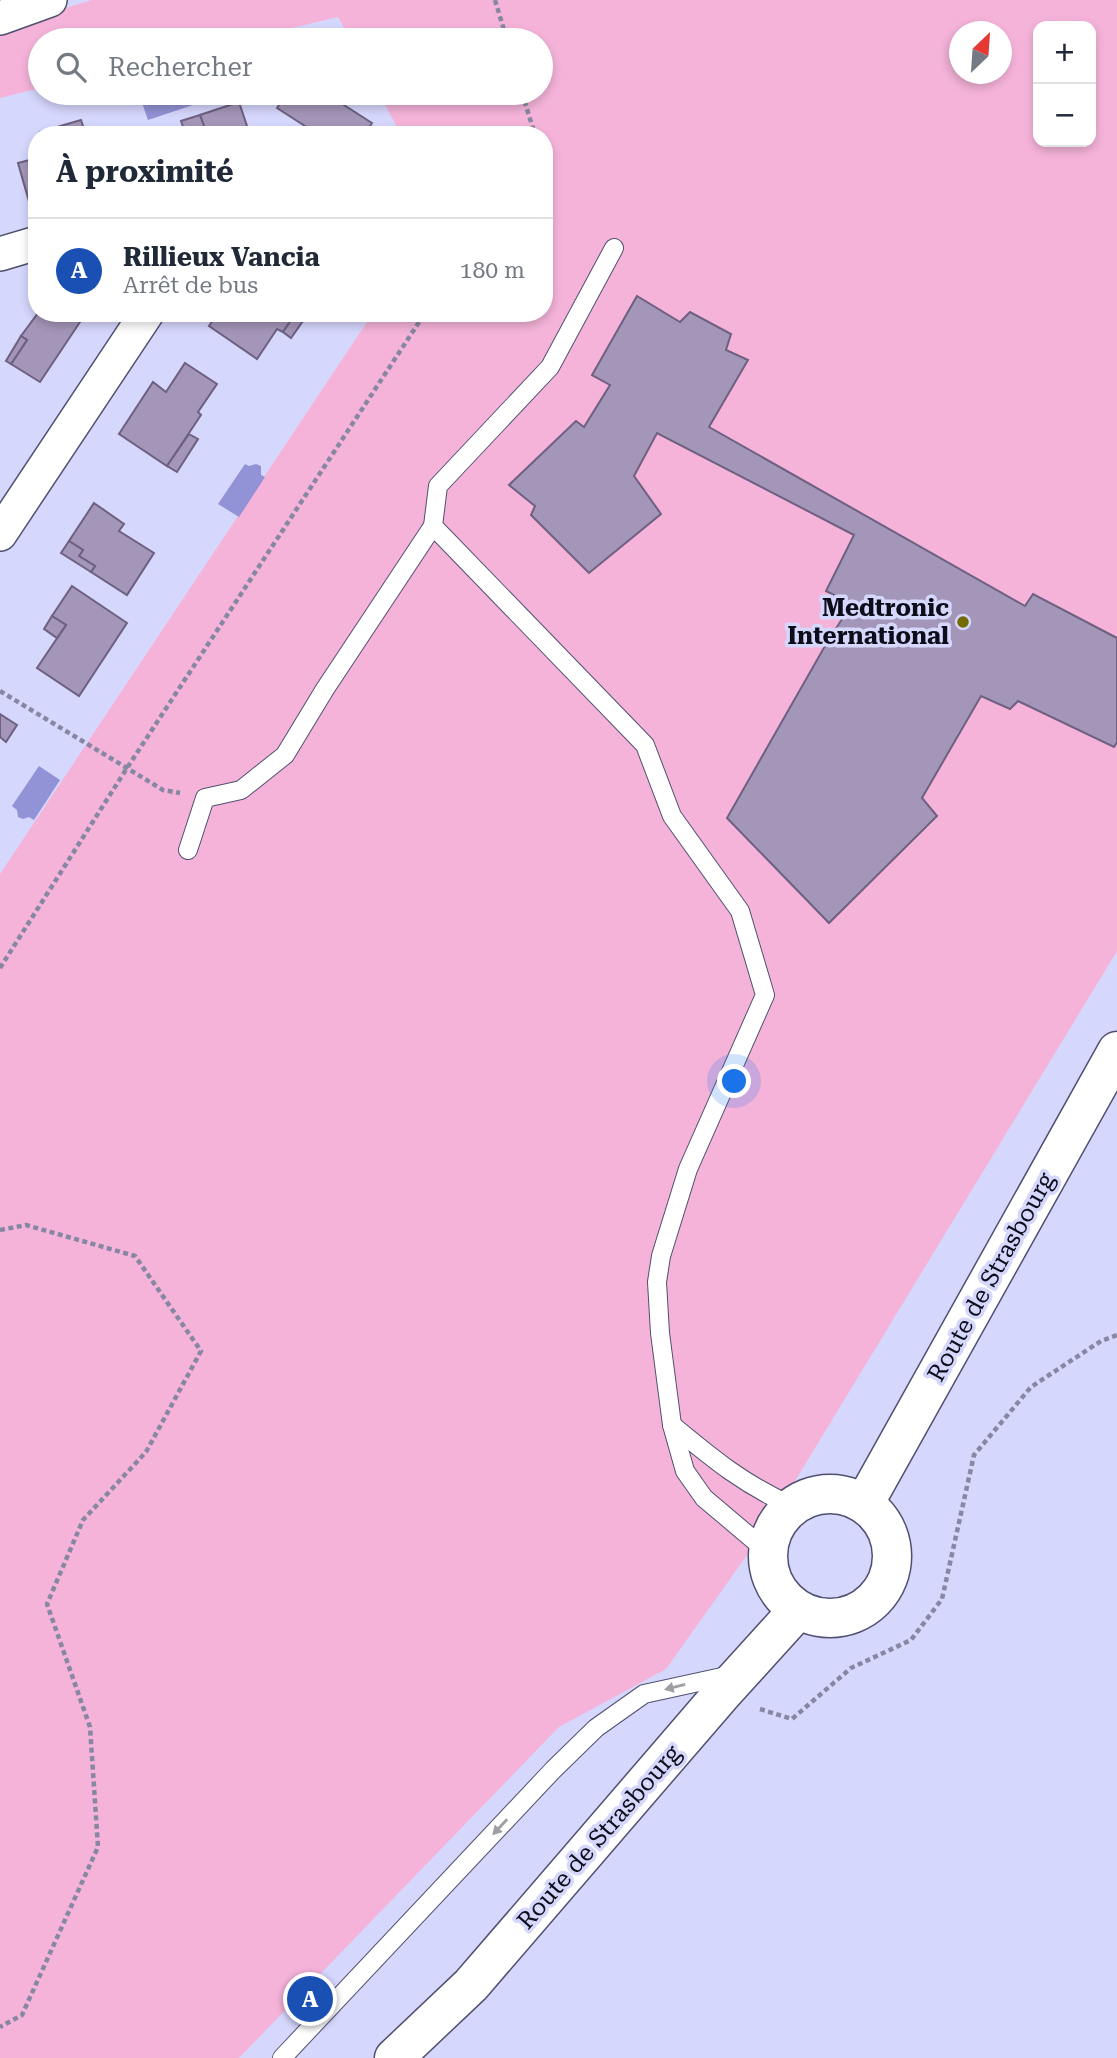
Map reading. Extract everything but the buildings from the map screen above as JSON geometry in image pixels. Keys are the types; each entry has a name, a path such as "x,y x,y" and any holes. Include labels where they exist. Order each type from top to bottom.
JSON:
{"main road":[{"name":"Route de Strasbourg","path":"864,1504 1117,1051"},
{"path":"826,1493 846,1495 864,1504 880,1518 890,1538 892,1558 888,1579 876,1597 860,1611 840,1617 818,1617 798,1610 783,1597 772,1580 768,1552 776,1523 792,1506 806,1498 826,1493"},
{"name":"Route de Strasbourg","path":"394,2058 471,1985 798,1610"}],"street":[{"path":"0,18 50,0"},
{"path":"0,254 28,246"},
{"path":"0,534 141,322"}],"lane":[{"path":"188,850 205,798 241,790 285,755 325,689 433,526 438,485 550,367 614,248"},
{"path":"433,526 645,745 673,816 740,912 765,995 688,1169 661,1256 657,1282 660,1332 672,1425 685,1471 704,1498 768,1552"},
{"path":"672,1425 732,1474 758,1491 792,1506"},
{"path":"282,2058 553,1770 596,1728 644,1694 731,1685"}],"path":[{"path":"495,0 503,28"},
{"path":"526,105 532,126"},
{"path":"0,968 127,768 419,322"},
{"path":"0,691 163,790 205,798"},
{"path":"0,1230 26,1225 135,1256 201,1351 146,1452 83,1520 47,1604 90,1727 98,1847 22,2015 0,2027"},
{"path":"731,1685 792,1719 851,1668 911,1640 942,1599 974,1455 1031,1387 1101,1341 1117,1335"}],"shaded area":[{"path":"92,0 1117,0 1117,951 767,1527 666,1669 559,1727 239,2058 0,2058 0,874 367,322 553,322 553,126 396,126 385,105 553,105 553,28 344,28 338,17 292,28 28,28 28,91 0,98 0,28"}],"water":[{"path":"143,105 193,105 148,120"},
{"path":"245,464 261,466 261,475 265,477 239,517 218,504"},
{"path":"39,766 60,780 34,820 29,817 23,819 18,817 17,810 12,806"}],"place":[{"name":"Medtronic International","path":"963,622"},
{"name":"Rillieux Vancia","path":"310,1999"}]}
